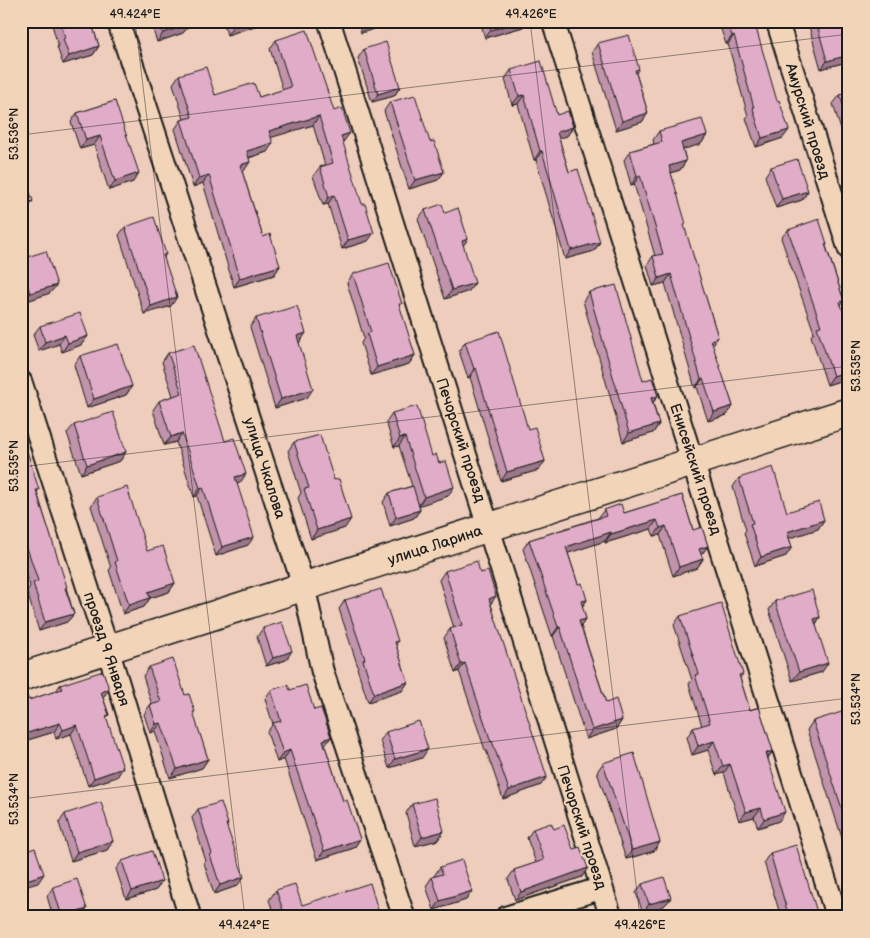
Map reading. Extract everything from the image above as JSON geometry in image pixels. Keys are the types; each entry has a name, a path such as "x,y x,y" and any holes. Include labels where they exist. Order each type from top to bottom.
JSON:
{"street":[{"name":"улица Чкалова","path":"118,21 304,587 322,670 404,917"},
{"name":"Печорский проезд","path":"329,21 611,917"},
{"name":"Енисейский проезд","path":"553,21 837,917"},
{"name":"Амурский проезд","path":"777,21 849,249"},
{"name":"проезд 9 Января","path":"21,382 108,650 190,917"},
{"name":"улица Ларина","path":"21,677 849,412"},
{"path":"507,917 602,888"}],"building":[{"path":"60,21 91,21 99,46 69,56 63,39 65,38"},
{"path":"159,21 189,21 190,24 163,33"},
{"path":"232,21 249,21 233,26"},
{"path":"489,21 520,21 491,30"},
{"path":"727,21 754,21 777,101 779,100 789,130 762,138 734,35 732,36"},
{"path":"816,21 843,21 849,41 849,55 827,61"},
{"path":"307,30 334,111 342,108 350,133 341,136 362,204 365,204 374,233 348,240 334,195 329,197 320,167 333,163 319,116 269,131 273,143 247,151 250,162 240,165 263,237 270,234 280,266 240,278 209,175 199,178 181,120 192,117 179,75 206,67 215,95 254,83 259,97 291,87 276,40"},
{"path":"629,35 639,69 635,70 648,113 622,121 598,43"},
{"path":"386,42 400,87 378,94 364,49"},
{"path":"541,61 557,115 568,111 573,127 557,132 569,172 578,169 600,242 571,250 524,95 519,96 511,70"},
{"path":"849,93 849,126 840,95"},
{"path":"415,95 430,142 434,141 444,172 415,180 390,102"},
{"path":"115,101 139,173 115,181 100,136 86,140 77,113"},
{"path":"702,119 707,135 681,143 686,161 669,166 686,224 684,225 718,337 711,340 733,406 714,412 703,378 701,379 671,274 659,278 653,256 663,254 640,175 637,176 630,151 662,142 659,131"},
{"path":"797,159 808,191 782,199 771,167"},
{"path":"24,175 33,201 21,205 21,176"},
{"path":"442,204 445,213 458,208 468,239 462,241 475,283 452,290 425,210"},
{"path":"154,217 166,254 163,255 177,297 151,306 125,227"},
{"path":"819,219 827,244 825,244 844,301 840,302 849,328 849,371 833,376 817,327 821,326 788,230"},
{"path":"46,251 57,285 30,293 21,266 21,259"},
{"path":"389,263 402,304 399,304 415,355 377,367 367,334 371,332 353,274"},
{"path":"616,285 643,381 652,378 658,396 651,398 659,424 629,433 589,292"},
{"path":"297,306 306,333 297,336 313,389 281,399 256,318"},
{"path":"80,313 88,336 68,343 65,335 45,342 40,326"},
{"path":"499,331 528,429 535,427 545,461 507,472 476,368 474,369 465,342"},
{"path":"118,344 132,386 94,399 80,356"},
{"path":"194,345 225,441 234,438 246,474 235,477 254,537 222,547 203,487 200,488 182,433 171,437 159,401 182,393 168,353"},
{"path":"417,406 432,456 436,454 439,463 446,461 454,487 424,497 405,437 400,438 392,413"},
{"path":"113,412 126,452 87,465 74,425"},
{"path":"320,435 334,480 339,479 351,519 317,530 304,489 309,488 294,442"},
{"path":"21,443 23,448 26,448 39,490 36,490 74,614 45,622 33,583 38,581 21,529"},
{"path":"773,467 787,512 819,502 824,520 787,532 792,547 761,557 750,524 753,523 739,478"},
{"path":"413,486 420,510 396,517 389,493"},
{"path":"127,487 147,551 163,546 175,583 148,592 150,598 129,605 97,497"},
{"path":"682,495 693,530 702,527 708,546 699,549 703,559 679,567 666,526 660,528 657,520 611,534 611,532 566,547 578,584 582,583 587,600 581,601 586,619 579,621 606,703 616,699 622,720 592,730 560,627 558,627 529,540 606,516 604,510 621,504 624,513"},
{"path":"477,561 480,573 488,571 496,596 489,599 547,777 509,790 465,663 461,664 450,629 462,625 445,571"},
{"path":"381,589 398,641 395,642 408,682 374,694 363,660 365,659 345,600"},
{"path":"812,590 820,617 814,619 828,663 799,672 775,601"},
{"path":"721,603 743,674 739,675 750,710 759,707 773,751 766,753 785,812 764,819 761,808 746,812 730,764 723,766 714,741 698,746 693,728 710,723 695,675 699,674 680,616"},
{"path":"282,622 292,651 273,658 263,628"},
{"path":"173,659 185,695 189,694 208,759 177,769 161,723 156,724 150,705 161,702 149,667"},
{"path":"103,671 109,689 101,692 109,715 106,716 123,768 94,778 77,725 63,730 60,723 21,735 21,696 26,694 29,700 62,689 60,685"},
{"path":"288,685 290,690 306,685 314,710 321,708 331,737 323,740 343,801 347,800 360,839 324,851 290,750 283,753 273,723 281,721 271,690"},
{"path":"848,710 849,713 849,830 813,721"},
{"path":"419,721 428,749 395,759 386,732"},
{"path":"634,753 660,842 632,850 603,763"},
{"path":"21,783 26,797 21,799"},
{"path":"435,798 444,831 422,837 412,804"},
{"path":"101,802 113,841 77,852 65,814"},
{"path":"221,802 228,824 226,824 244,877 220,885 198,809"},
{"path":"551,823 554,829 564,825 573,849 580,847 588,868 521,892 514,870 544,860 533,829"},
{"path":"796,845 817,912 802,917 789,917 770,853"},
{"path":"35,848 44,874 21,882 21,853"},
{"path":"152,851 162,881 132,891 122,861"},
{"path":"462,860 472,891 440,901 432,877 443,874 440,867"},
{"path":"664,877 671,898 649,904 642,884"},
{"path":"77,879 87,909 62,917 53,887"},
{"path":"370,883 380,917 274,917 284,913 276,890 295,884 302,905"}]}
